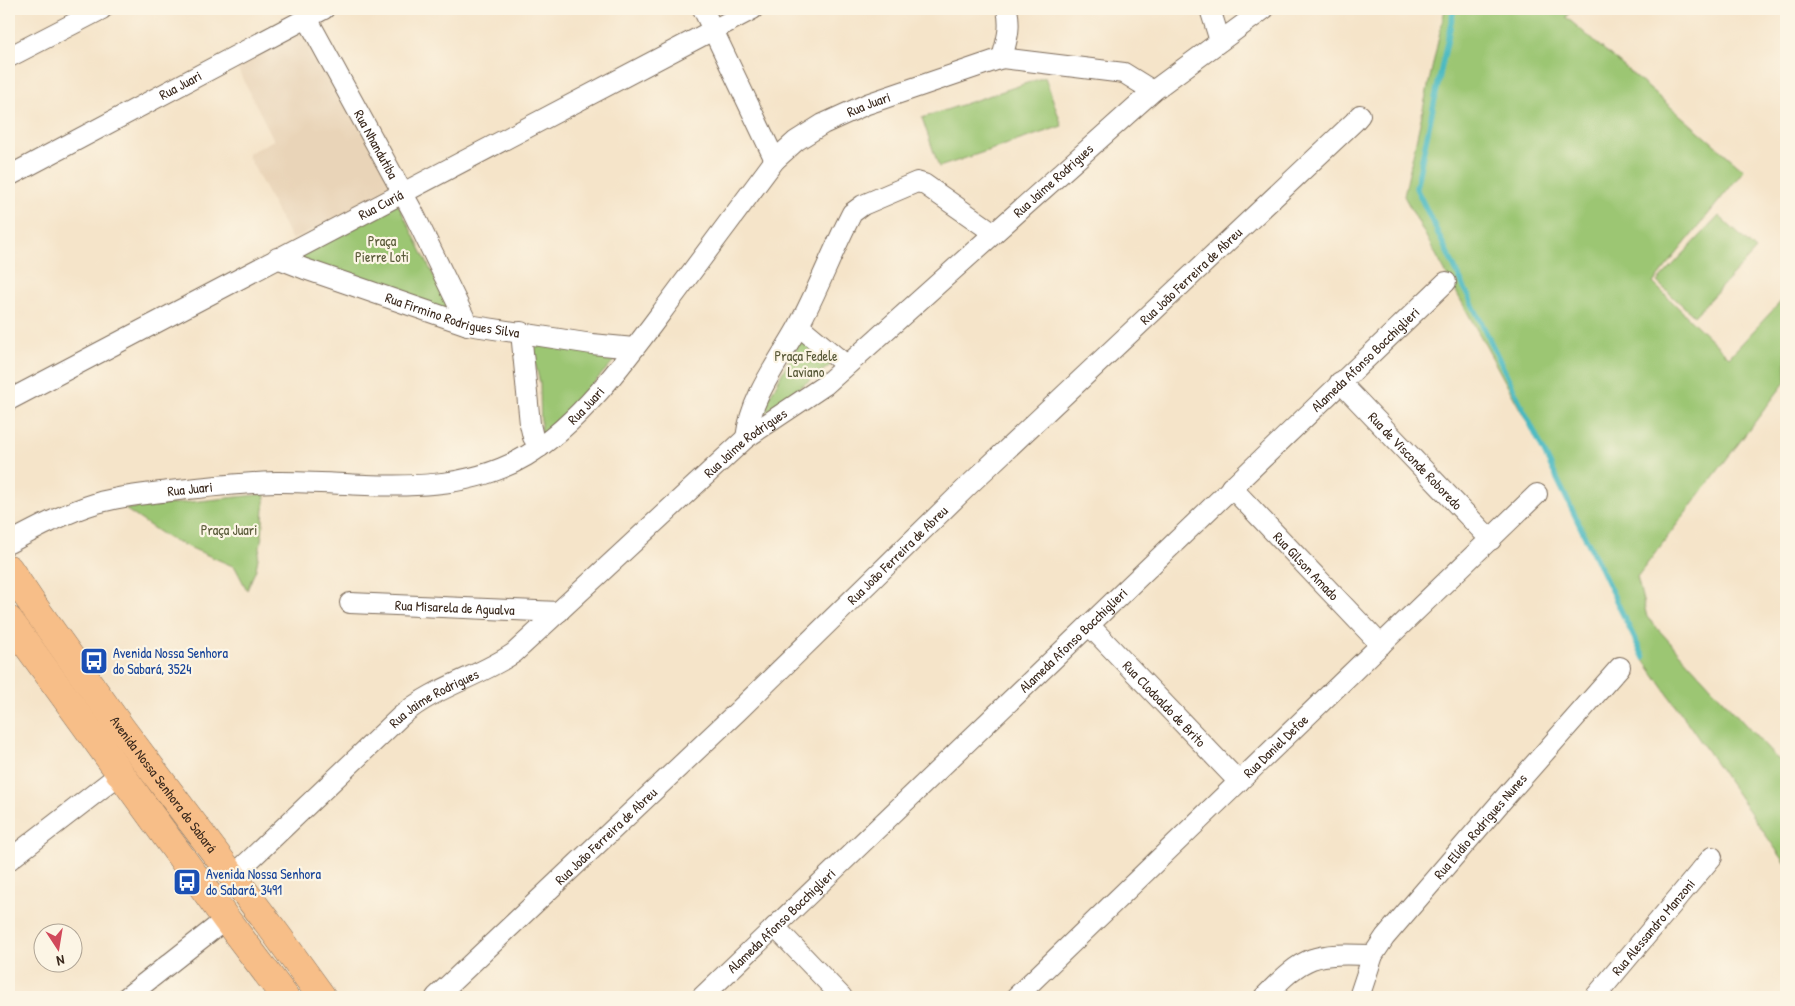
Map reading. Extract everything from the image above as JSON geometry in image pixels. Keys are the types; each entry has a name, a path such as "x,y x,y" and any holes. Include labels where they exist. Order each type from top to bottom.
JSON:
{"main road":[{"name":"Avenida Nossa Senhora do Sabará","path":"9,569 32,605 100,699 322,997"},
{"name":"Avenida Nossa Senhora do Sabará","path":"9,620 226,919 285,997"},
{"path":"78,716 100,699"}],"street":[{"path":"9,57 102,9"},
{"path":"703,9 775,160"},
{"name":"Rua Curiá","path":"9,400 753,9"},
{"path":"1007,9 1010,23 1009,37 1002,58 1124,73 1153,91"},
{"path":"1210,9 1220,41"},
{"name":"Rua Jaime Rodrigues","path":"232,877 415,704 432,693 500,663 514,653 746,438 812,394 1153,91 1264,9"},
{"name":"Rua Juari","path":"9,176 316,13"},
{"name":"Rua Nhandutiba","path":"316,13 402,193 468,325"},
{"name":"Rua Juari","path":"9,543 76,510 119,497 196,488 276,482 420,486 457,482 487,474 525,457 540,447 571,420 595,396 634,348 775,160 796,141 816,128 867,104 1002,58"},
{"name":"Rua João Ferreira de Abreu","path":"436,997 737,712 969,485 1360,115"},
{"path":"746,438 748,421 755,402 799,326 852,213 863,204 917,182 924,184 994,233"},
{"name":"Rua Firmino Rodrigues Silva","path":"277,258 468,325 592,344 634,348"},
{"name":"Alameda Afonso Bocchiglieri","path":"702,997 1446,282"},
{"path":"799,326 846,365"},
{"path":"521,332 530,424 534,437 540,447"},
{"name":"Rua de Visconde Roboredo","path":"1340,382 1491,540"},
{"name":"Rua Gilson Amado","path":"1231,487 1381,645"},
{"name":"Rua Daniel Defoe","path":"1016,997 1537,494"},
{"name":"Rua Misarela de Agualva","path":"350,603 559,612"},
{"name":"Rua Clodoaldo de Brito","path":"1089,625 1239,782"},
{"name":"Rua Elídio Rodrigues Nunes","path":"1359,997 1373,955 1385,937 1500,802 1620,667"},
{"path":"9,860 120,774"},
{"name":"Rua Alessandro Manzoni","path":"1595,997 1712,857"},
{"path":"127,997 226,919"},
{"path":"775,927 842,997"},
{"path":"1264,997 1284,976 1306,960 1331,954 1373,955"}],"shaded area":[{"path":"304,26 394,189 292,240 247,154 274,140 234,62"}],"green space":[{"path":"1445,9 1572,9 1566,17 1744,170 1653,283 1729,357 1786,296 1786,381 1637,577 1647,617 1774,756 1786,765 1786,864 1644,660 1532,431 1404,196"},
{"path":"1045,77 1062,126 939,167 922,118"},
{"name":"Praça Pierre Loti","path":"397,202 453,315 295,258"},
{"path":"1719,216 1756,250 1694,316 1657,282"},
{"name":"Praça Fedele Laviano","path":"802,338 832,364 759,417 791,356"},
{"path":"529,339 621,353 573,406 541,435 540,383"},
{"name":"Praça Juari","path":"265,494 262,536 256,569 247,590 235,567 168,538 125,509"}],"waterway":[{"path":"1454,9 1416,188 1644,658"}],"place":[{"name":"Avenida Nossa Senhora do Sabará, 3524","path":"94,661"},
{"name":"Avenida Nossa Senhora do Sabará, 3491","path":"187,882"}]}
